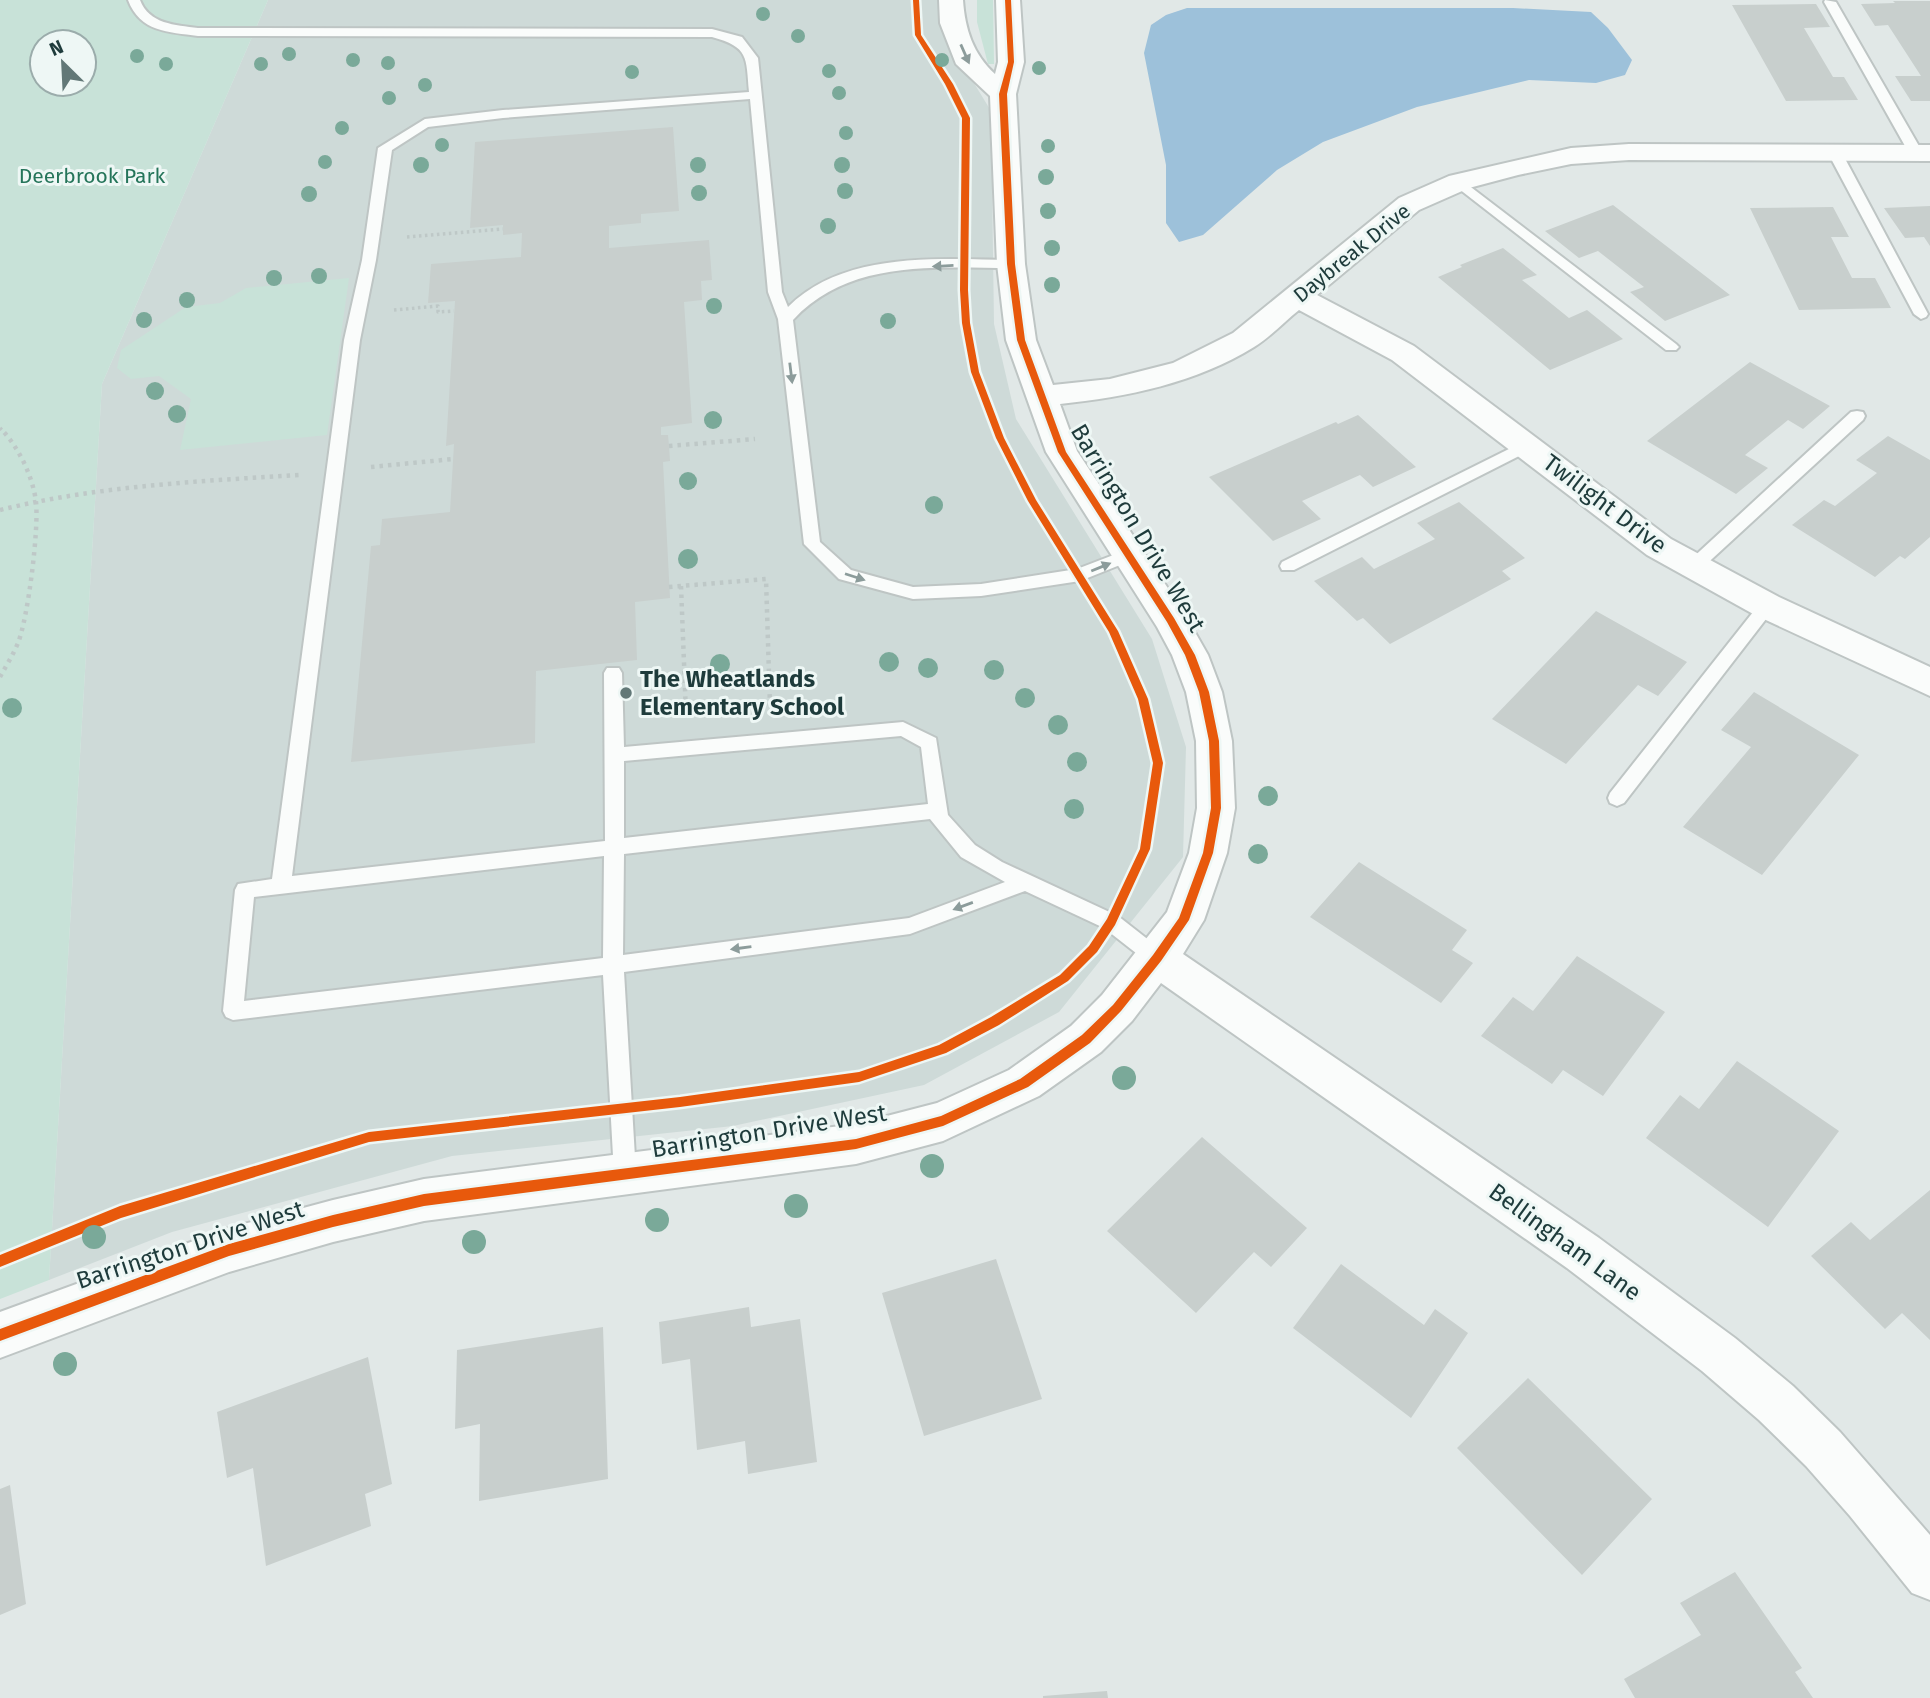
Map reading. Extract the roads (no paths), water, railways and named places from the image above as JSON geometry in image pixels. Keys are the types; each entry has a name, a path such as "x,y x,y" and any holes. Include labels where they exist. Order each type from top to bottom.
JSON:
{"street":[{"path":"951,0 952,23 969,64 1003,94"},
{"name":"Barrington Drive West","path":"0,1335 229,1250 333,1221 424,1200 856,1144 943,1121 1024,1083 1086,1039 1117,1008 1157,958 1184,920 1208,853 1216,808 1214,741 1203,692 1190,654 1171,620 1062,452 1021,340 1011,264 1003,94 1012,62 1008,0"},
{"name":"Daybreak Drive","path":"1041,396 1110,389 1182,370 1244,340 1409,204 1459,182 1514,167 1571,156 1629,152 1923,153"},
{"name":"Twilight Drive","path":"1298,297 1403,353 1527,444 1659,547 1767,606 1930,682"},
{"name":"Bellingham Lane","path":"1157,958 1551,1231 1677,1322 1753,1382 1827,1454 1896,1531 1930,1575"}],"lane":[{"path":"135,0 138,13 162,27 198,32 712,33 738,40 752,58 775,292 785,319 812,544 845,575 913,593 981,590 1080,576 1129,555"},
{"path":"1830,2 1923,153"},
{"path":"281,886 335,472 385,148 425,123 503,114 757,95"},
{"path":"1835,153 1921,314"},
{"path":"1459,182 1671,347"},
{"path":"785,319 802,300 826,285 855,275 887,269 1011,264"},
{"path":"1694,566 1857,416"},
{"path":"1288,566 1527,444"},
{"path":"1617,798 1767,606"},
{"path":"613,673 615,755 612,965 625,1174"},
{"path":"615,755 903,729 930,743 939,818 968,851 1111,922 1157,958"},
{"path":"938,810 245,890 233,1011 909,926 1027,882"}],"water":[{"path":"1187,8 1513,8 1591,12 1608,28 1632,60 1625,75 1596,83 1529,80 1417,107 1323,142 1277,170 1203,235 1179,242 1166,223 1166,165 1144,53 1151,25 1166,15"}],"place":[{"name":"The Wheatlands Elementary School","path":"626,693"}],"park label":[{"name":"Deerbrook Park","path":"92,176"}]}
